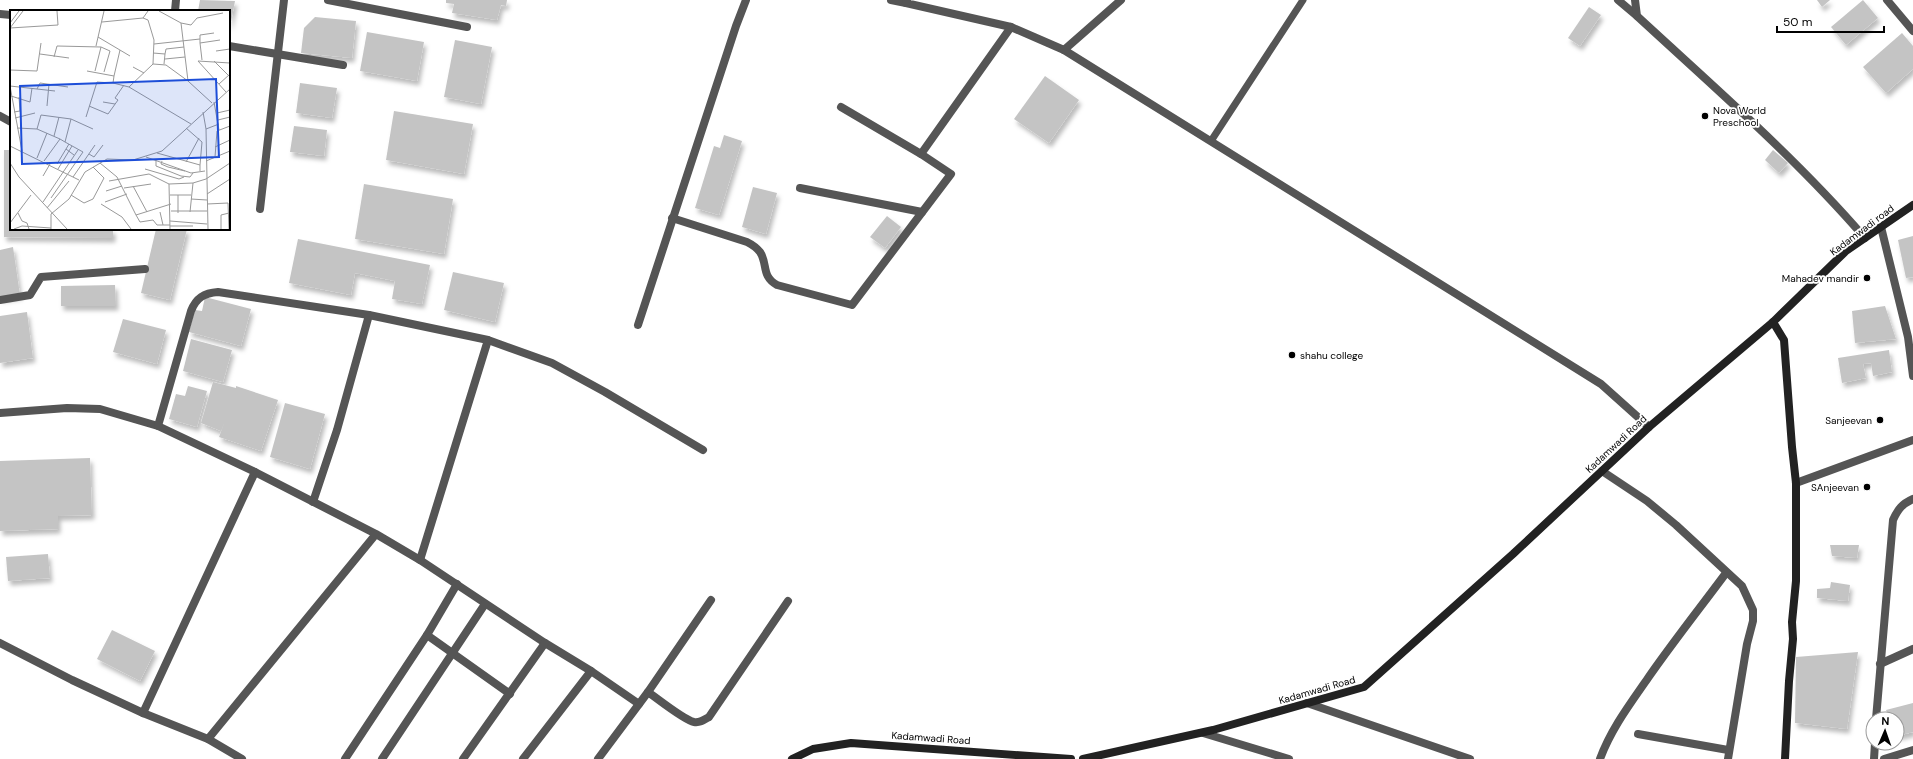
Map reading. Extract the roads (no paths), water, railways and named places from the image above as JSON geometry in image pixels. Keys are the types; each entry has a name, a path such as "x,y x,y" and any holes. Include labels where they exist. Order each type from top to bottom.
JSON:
{"street":[{"path":"175,10 176,0"},
{"path":"260,209 284,0"},
{"path":"328,0 467,26"},
{"path":"638,326 672,218 746,0"},
{"path":"891,0 906,2 1011,27 1064,50 1211,140 1601,384 1650,427"},
{"path":"1064,50 1121,0"},
{"path":"1618,0 1742,113 1831,199 1865,238"},
{"path":"1635,0 1637,16"},
{"path":"1887,0 1913,31"},
{"path":"0,14 10,15"},
{"path":"922,154 1011,27"},
{"path":"230,46 343,65"},
{"path":"672,218 747,242 755,246 760,252 768,277 777,285 852,305 951,174 922,154 842,107"},
{"path":"0,116 10,121"},
{"path":"800,188 922,212"},
{"name":"Kadamwadi road","path":"1773,322 1846,252 1913,205"},
{"path":"1881,227 1911,337 1913,376"},
{"path":"0,300 30,294 41,277 145,269"},
{"path":"158,426 191,311 200,297 209,292 218,292 369,315 488,340 552,363 605,392 703,450"},
{"path":"313,502 337,430 369,315"},
{"path":"1773,322 1784,340 1796,483 1796,581 1792,622 1794,639 1789,681 1785,759"},
{"name":"Kadamwadi Road","path":"1084,759 1203,733 1364,687 1513,554 1650,427 1773,322"},
{"path":"420,560 488,340"},
{"path":"0,413 67,408 100,409 158,426 254,472 376,534 420,560 545,643 592,671 639,704"},
{"path":"1796,483 1913,440"},
{"path":"1602,471 1647,501 1676,524 1726,573 1742,586 1753,610 1753,621 1728,755 1638,734"},
{"path":"143,713 254,472"},
{"path":"1877,711 1893,520 1897,510 1905,503 1913,499"},
{"path":"208,739 376,534"},
{"path":"1600,759 1624,712 1666,652 1726,573"},
{"path":"345,759 427,634 457,584"},
{"path":"598,759 648,692 711,600"},
{"path":"648,692 686,718 694,722 702,722 709,716 788,601"},
{"path":"382,759 485,604"},
{"path":"427,634 510,694"},
{"path":"0,643 72,680 143,713 208,739 242,759"},
{"path":"463,759 545,643"},
{"path":"1880,664 1913,649"},
{"path":"523,759 592,671"},
{"path":"1307,703 1470,759"},
{"path":"1203,733 1289,759"},
{"name":"Kadamwadi Road","path":"792,759 813,749 851,742 1071,759"},
{"path":"1884,759 1913,750"}],"lane":[{"path":"1211,140 1303,0"}],"place":[{"name":"Nova World Preschool","path":"1705,116"},
{"name":"Mahadev mandir","path":"1867,278"},
{"name":"shahu college","path":"1292,355"},
{"name":"Sanjeevan","path":"1880,420"},
{"name":"SAnjeevan","path":"1867,487"}]}
